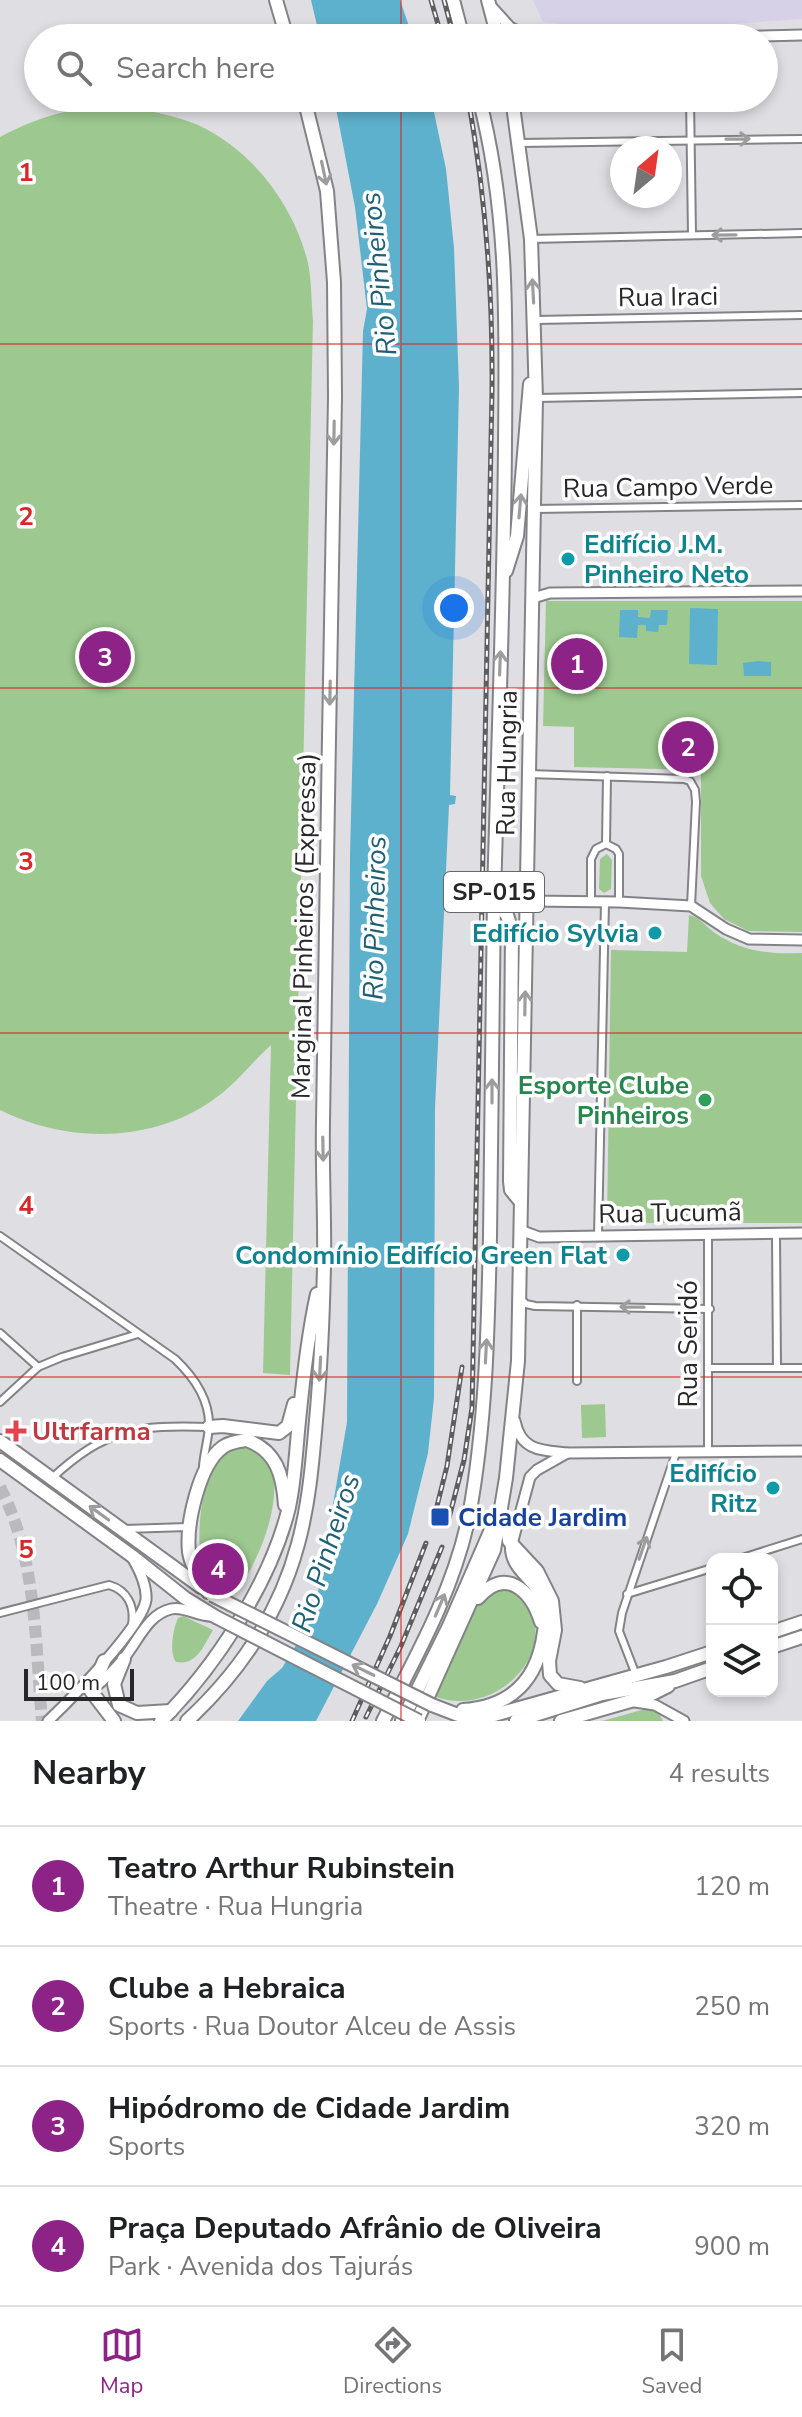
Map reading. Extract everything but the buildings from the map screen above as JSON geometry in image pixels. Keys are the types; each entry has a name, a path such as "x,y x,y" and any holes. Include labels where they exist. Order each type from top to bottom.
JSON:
{"highway":[{"path":"276,0 283,24"},
{"path":"453,0 459,24"},
{"path":"488,0 494,24"},
{"name":"Marginal Pinheiros (Expressa)","path":"187,1721 221,1687 260,1635 274,1609 297,1548 312,1471 324,1263 323,1127 335,413 334,282 327,191 307,112"},
{"name":"SP-015","path":"383,1721 428,1633 459,1555 480,1439 489,1293 494,901 503,582 505,283 498,181 482,112"},
{"name":"Rua Hungria","path":"506,1478 518,1361 520,1298 536,398 531,239 514,112"},
{"path":"503,582 517,536 527,402 535,368"},
{"path":"494,901 507,915 512,931 510,1181 511,1190 520,1201"},
{"path":"161,1721 223,1643 256,1592 285,1519 292,1486 310,1330 324,1263"},
{"path":"209,1427 273,1433 283,1431 290,1420 306,1363"},
{"path":"209,1427 222,1435 247,1440 265,1449 279,1468 283,1481 285,1519"},
{"path":"210,1594 189,1555 188,1527 203,1474 224,1446 247,1440"},
{"path":"0,1441 210,1594 446,1711 471,1717 511,1717 622,1689 675,1681"},
{"path":"0,1460 215,1617 418,1721 494,1550 506,1478"},
{"path":"506,1478 505,1529 512,1544 537,1571 552,1601 555,1630 549,1661 552,1679 564,1687 591,1688"},
{"path":"402,1721 449,1626 499,1511"},
{"path":"446,1711 487,1706 518,1691 534,1672 540,1658 544,1602 539,1590 513,1561 512,1544"},
{"path":"468,1610 479,1595 492,1585 515,1585 535,1604 544,1633"},
{"path":"787,1637 802,1622"},
{"path":"511,1717 591,1688 706,1654"},
{"path":"124,1659 114,1684 119,1705 137,1713 171,1711"},
{"path":"511,1717 706,1660"},
{"path":"104,1661 91,1691 114,1721"},
{"path":"536,1721 706,1670"},
{"path":"561,1721 648,1696 675,1681"}],"street":[{"path":"488,0 508,24"},
{"path":"778,36 802,35"},
{"path":"690,112 692,235"},
{"path":"520,143 802,139"},
{"path":"531,239 802,233"},
{"name":"Rua Iraci","path":"535,320 802,315"},
{"path":"536,398 802,393"},
{"name":"Rua Campo Verde","path":"535,509 802,505"},
{"path":"533,584 550,593"},
{"path":"533,598 550,593 802,591"},
{"path":"528,774 684,779 693,784 696,802 691,906"},
{"path":"606,844 607,776"},
{"path":"591,902 591,859 596,849 606,844"},
{"path":"606,844 619,854 619,902"},
{"path":"528,901 691,906 737,935 765,941 802,940"},
{"path":"598,1236 605,902"},
{"name":"Rua Tucumã","path":"520,1230 539,1237 802,1233"},
{"path":"776,1234 777,1367"},
{"name":"Rua Seridó","path":"708,1235 708,1453"},
{"path":"0,1236 188,1371 202,1394 207,1411 209,1427 203,1474"},
{"path":"520,1249 539,1237"},
{"path":"520,1298 526,1304 535,1306 710,1309"},
{"path":"577,1305 577,1381"},
{"path":"0,1333 38,1367"},
{"path":"0,1402 38,1367 75,1352 138,1334"},
{"path":"708,1368 802,1368"},
{"path":"513,1410 517,1431 525,1444 535,1449 567,1453 802,1451"},
{"path":"51,1479 76,1457 121,1432 169,1426 209,1427"},
{"path":"512,1544 530,1477 543,1465 567,1453"},
{"path":"636,1675 619,1631 627,1594 676,1453"},
{"path":"122,1530 188,1527"},
{"path":"758,1553 802,1539"},
{"path":"48,1721 72,1699 132,1628 146,1600 144,1582 132,1556"},
{"path":"627,1594 706,1570"},
{"path":"0,1613 113,1586 130,1602 133,1609 132,1628"},
{"path":"72,1699 91,1691 124,1659 145,1629 162,1613 176,1609 215,1617"},
{"path":"620,1704 645,1703 684,1721"}],"shaded area":[{"path":"533,0 802,0 802,19 732,24 543,22"}],"green space":[{"path":"152,112 188,121 218,136 252,164 280,199 300,238 310,274 313,320 290,1375 263,1373 271,1045 213,1100 162,1125 108,1134 80,1133 52,1129 0,1110 0,137 56,114"},
{"path":"546,601 802,601 802,932 748,931 724,919 710,903 701,876 701,770 574,767 574,727 543,726"},
{"path":"607,854 612,860 611,889 604,893 599,889 600,859"},
{"name":"Esporte Clube Pinheiros","path":"689,915 725,939 746,948 802,953 802,1223 607,1221 611,950 687,952"},
{"path":"605,1404 606,1437 582,1438 581,1405"},
{"path":"247,1445 272,1462 274,1496 261,1548 236,1594 215,1583 206,1572 199,1530 213,1466 225,1451"},
{"path":"0,1448 133,1545 131,1548 0,1453"},
{"path":"495,1588 513,1590 533,1614 536,1634 522,1670 508,1684 472,1700 453,1701 434,1696 480,1600"},
{"path":"183,1616 213,1630 195,1658 176,1662 173,1634 178,1618"},
{"path":"649,1708 659,1713 663,1721 602,1721"}],"water":[{"path":"311,0 400,0 408,24 317,24"},
{"name":"Rio Pinheiros","path":"337,112 434,112 446,169 454,248 459,387 450,795 456,796 455,804 449,805 435,1108 434,1398 428,1453 408,1534 377,1604 316,1721 238,1721 267,1681 282,1668 314,1616 347,1422 350,856 363,331 367,309 355,207"},
{"path":"690,608 718,609 717,665 689,664"},
{"path":"620,610 638,610 638,617 650,618 651,610 668,610 667,625 659,625 658,632 646,631 646,625 638,625 637,638 619,637"},
{"path":"771,662 771,676 744,676 743,663"}],"tunnel":[{"path":"0,1487 12,1514 28,1572 42,1721"},
{"path":"782,1637 802,1630"}],"railway":[{"path":"431,0 438,24"},
{"path":"444,0 450,24"},
{"path":"449,1518 464,1460 472,1408 492,391 487,244 470,112"},
{"path":"435,1514 447,1466 462,1367"},
{"path":"352,1721 390,1636 426,1543"},
{"path":"366,1717 401,1646 442,1547"}],"place":[{"name":"Edifício J.M. Pinheiro Neto","path":"568,559"},
{"name":"Hipódromo de Cidade Jardim","path":"105,657"},
{"name":"Teatro Arthur Rubinstein","path":"577,664"},
{"name":"Clube a Hebraica","path":"688,747"},
{"name":"Edifício Sylvia","path":"655,933"},
{"name":"Esporte Clube Pinheiros","path":"705,1100"},
{"name":"Condomínio Edifício Green Flat","path":"623,1255"},
{"name":"Ultrfarma","path":"16,1431"},
{"name":"Edifício Ritz","path":"773,1488"},
{"name":"Cidade Jardim","path":"440,1517"},
{"name":"Praça Deputado Afrânio de Oliveira","path":"218,1569"}]}
